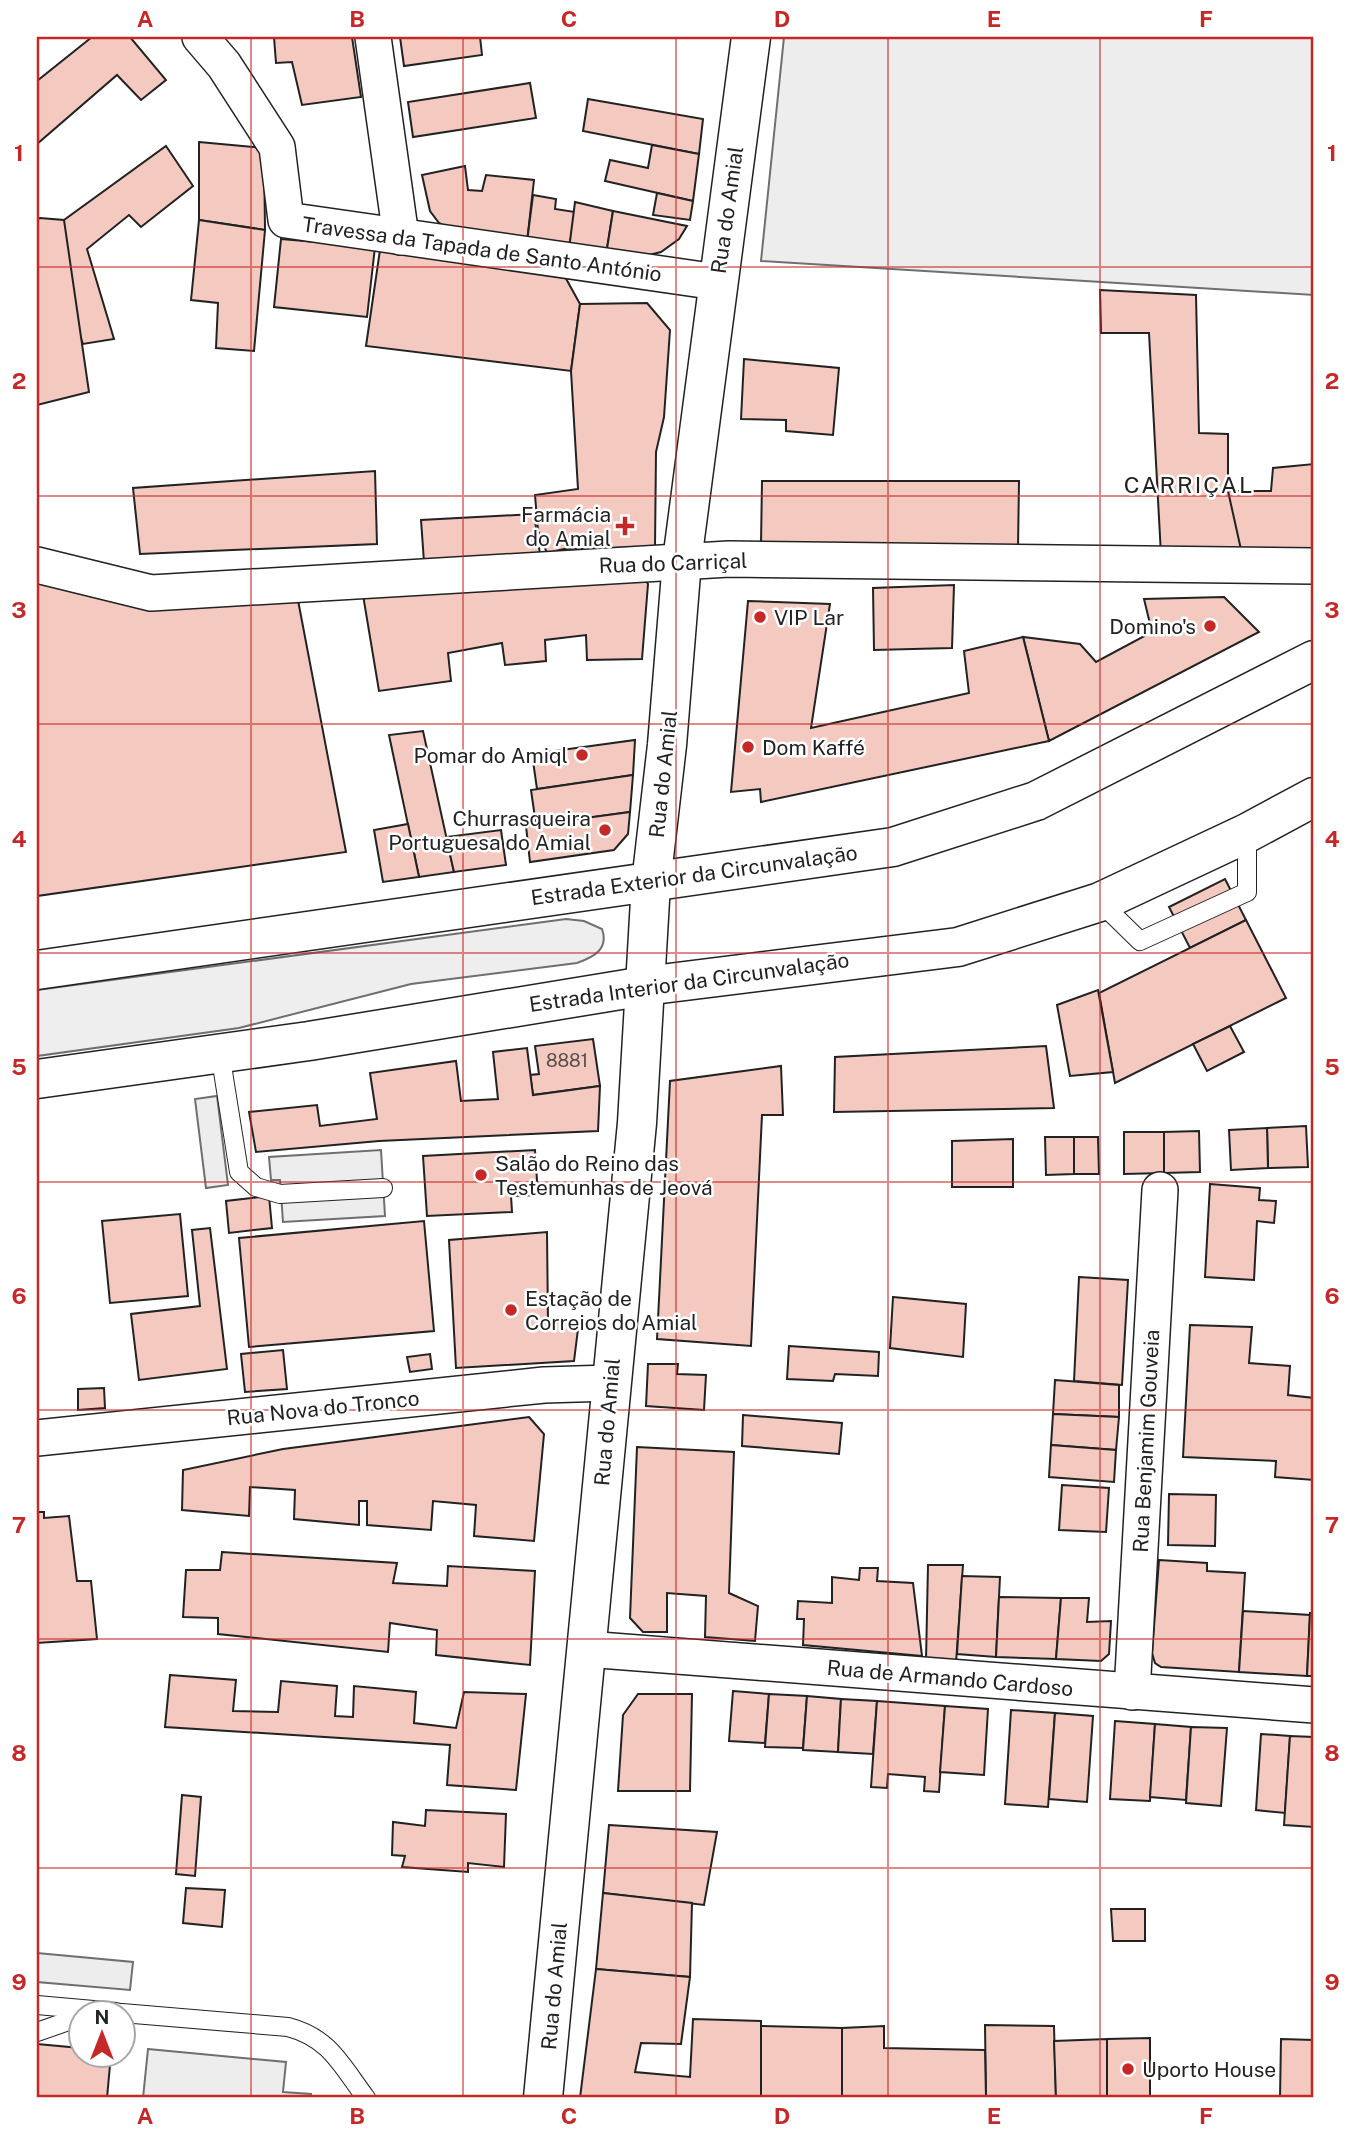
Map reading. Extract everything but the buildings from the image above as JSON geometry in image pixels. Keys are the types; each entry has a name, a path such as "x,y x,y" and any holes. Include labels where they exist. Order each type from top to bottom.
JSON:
{"main road":[{"name":"Rua do Amial","path":"543,2098 637,1123 651,883 667,745 682,561 751,37"},
{"name":"Estrada Exterior da Circunvalação","path":"37,970 893,847 1036,801 1314,660"},
{"name":"Estrada Interior da Circunvalação","path":"37,1079 220,1054 645,986 958,947 1100,902 1247,834 1314,797"}],"street":[{"name":"Travessa da Tapada de Santo António","path":"200,37 224,65 277,147 286,220 717,282"},
{"path":"373,37 401,237"},
{"name":"Rua do Carriçal","path":"37,565 151,593 729,559 1314,566"},
{"name":"Rua Benjamim Gouveia","path":"1132,1692 1160,1190"},
{"name":"Rua Nova do Tronco","path":"37,1438 544,1385 610,1382"},
{"name":"Rua de Armando Cardoso","path":"586,1649 1314,1705"}],"lane":[{"path":"1100,902 1140,941 1213,908 1247,892 1247,834"},
{"path":"220,1054 239,1172 256,1187 280,1194 383,1188"},
{"path":"37,2006 66,2009"},
{"path":"136,2014 288,2027 310,2033 327,2045 366,2098"},
{"path":"37,2032 66,2022"}],"shaded area":[{"path":"784,37 1314,37 1314,295 761,261"},
{"path":"566,919 584,921 602,929 602,947 589,958 577,963 411,984 239,1028 37,1056 37,990"},
{"path":"217,1096 228,1185 206,1188 195,1099"},
{"path":"381,1150 385,1216 283,1222 280,1180 271,1180 269,1157"},
{"path":"37,1953 133,1962 130,1990 37,1982"},
{"path":"148,2049 286,2062 283,2092 311,2094 311,2098 143,2098"}],"place":[{"name":"Farmácia do Amial","path":"625,526"},
{"name":"VIP Lar","path":"760,617"},
{"name":"Domino's","path":"1210,626"},
{"name":"Dom Kaffé","path":"748,747"},
{"name":"Pomar do Amiql","path":"582,755"},
{"name":"Churrasqueira Portuguesa do Amial","path":"605,830"},
{"name":"Salão do Reino das Testemunhas de Jeová","path":"481,1175"},
{"name":"Estação de Correios do Amial","path":"511,1310"},
{"name":"Uporto House","path":"1128,2069"}],"district":[{"name":"CARRIÇAL","path":"1189,484"}]}
